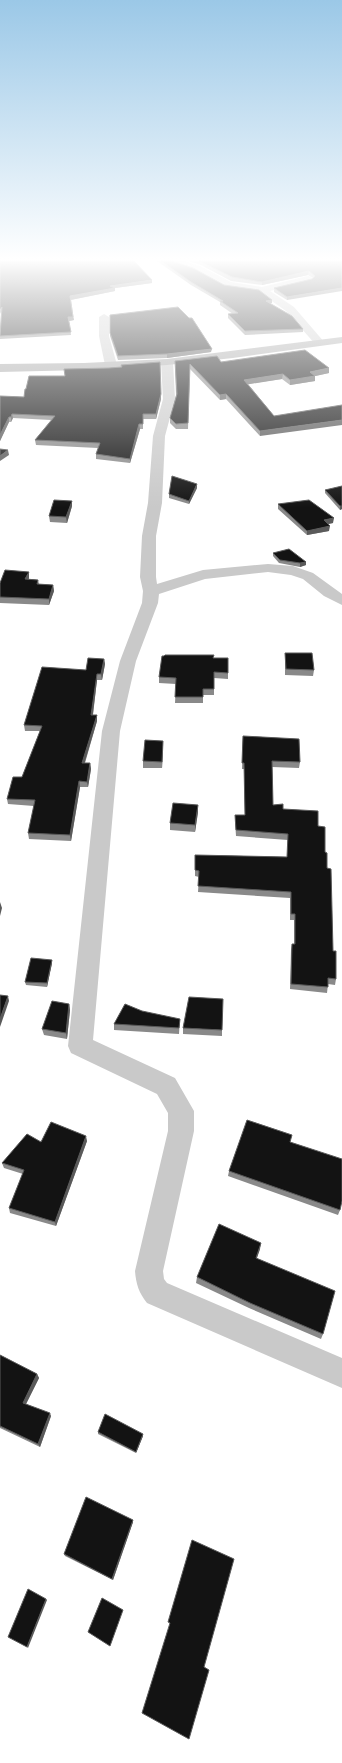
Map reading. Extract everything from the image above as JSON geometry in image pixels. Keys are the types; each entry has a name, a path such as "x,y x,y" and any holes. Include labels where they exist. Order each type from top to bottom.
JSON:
{"main road":[{"path":"0,368 167,362 318,343"}],"street":[{"path":"106,343 111,365"},
{"path":"167,362 169,399 159,436 155,503 149,536 148,577 152,591 150,603 128,661 111,731 80,1046 166,1086 180,1111 181,1131 149,1271 150,1284 157,1293 342,1373"},
{"path":"152,591 203,575 268,568 293,571 308,576 329,593 342,600"}],"building":[{"path":"114,343 208,343 212,349 167,354 118,356"},
{"path":"305,350 329,368 310,372 315,376 290,380 283,374 244,380 274,416 342,405 342,420 260,431 226,394 220,395 190,364 188,423 176,424 170,418 177,394 175,361 217,356 221,362"},
{"path":"160,362 161,394 156,414 143,414 143,424 139,424 130,459 96,454 100,443 35,440 55,416 12,414 0,435 0,396 24,397 29,376 65,376 64,369 109,368 122,367 121,365"},
{"path":"0,449 8,450 0,456"},
{"path":"172,476 197,484 189,501 169,494"},
{"path":"342,486 342,506 340,506 325,490"},
{"path":"54,500 72,501 66,517 49,516"},
{"path":"309,500 334,518 324,520 330,526 307,531 278,504"},
{"path":"289,549 306,562 300,563 280,560 273,553"},
{"path":"5,570 29,572 25,579 38,580 37,584 53,585 49,599 0,597 0,583"},
{"path":"285,653 312,653 314,670 286,669"},
{"path":"214,655 213,658 228,658 228,673 214,672 214,689 203,689 203,697 175,697 176,678 159,677 162,656"},
{"path":"88,658 104,659 101,674 97,674 91,715 97,715 82,763 90,763 87,782 79,781 70,835 28,833 35,800 7,799 13,777 22,777 42,726 24,725 42,667 86,670"},
{"path":"243,736 299,739 300,762 272,761 273,805 283,804 283,809 318,811 318,826 325,827 325,852 327,853 327,868 331,869 333,951 336,951 336,979 328,978 328,987 291,984 292,944 295,944 295,914 291,914 291,892 198,886 199,871 195,870 195,855 287,857 288,834 236,830 235,815 245,815 244,763 242,763"},
{"path":"145,740 163,741 162,762 143,761"},
{"path":"173,803 198,805 195,825 170,823"},
{"path":"31,958 52,960 47,983 25,982"},
{"path":"0,995 8,996 0,1019"},
{"path":"189,997 223,999 222,1030 183,1028"},
{"path":"52,1001 69,1004 66,1033 42,1029"},
{"path":"125,1004 142,1011 180,1019 179,1028 114,1024"},
{"path":"247,1120 292,1135 290,1142 342,1159 342,1201 340,1210 229,1171"},
{"path":"51,1122 86,1136 55,1222 9,1208 24,1170 2,1163 27,1134 41,1142"},
{"path":"219,1224 261,1243 256,1258 335,1291 323,1334 250,1303 197,1277"},
{"path":"0,1355 37,1374 23,1403 50,1413 38,1444 0,1426"},
{"path":"105,1414 143,1434 136,1452 98,1432"},
{"path":"86,1497 133,1520 112,1579 64,1554"},
{"path":"192,1540 234,1559 204,1667 209,1670 189,1739 142,1713 170,1623 168,1622"},
{"path":"28,1589 46,1599 27,1647 8,1637"},
{"path":"102,1598 123,1610 110,1646 88,1632"}]}
